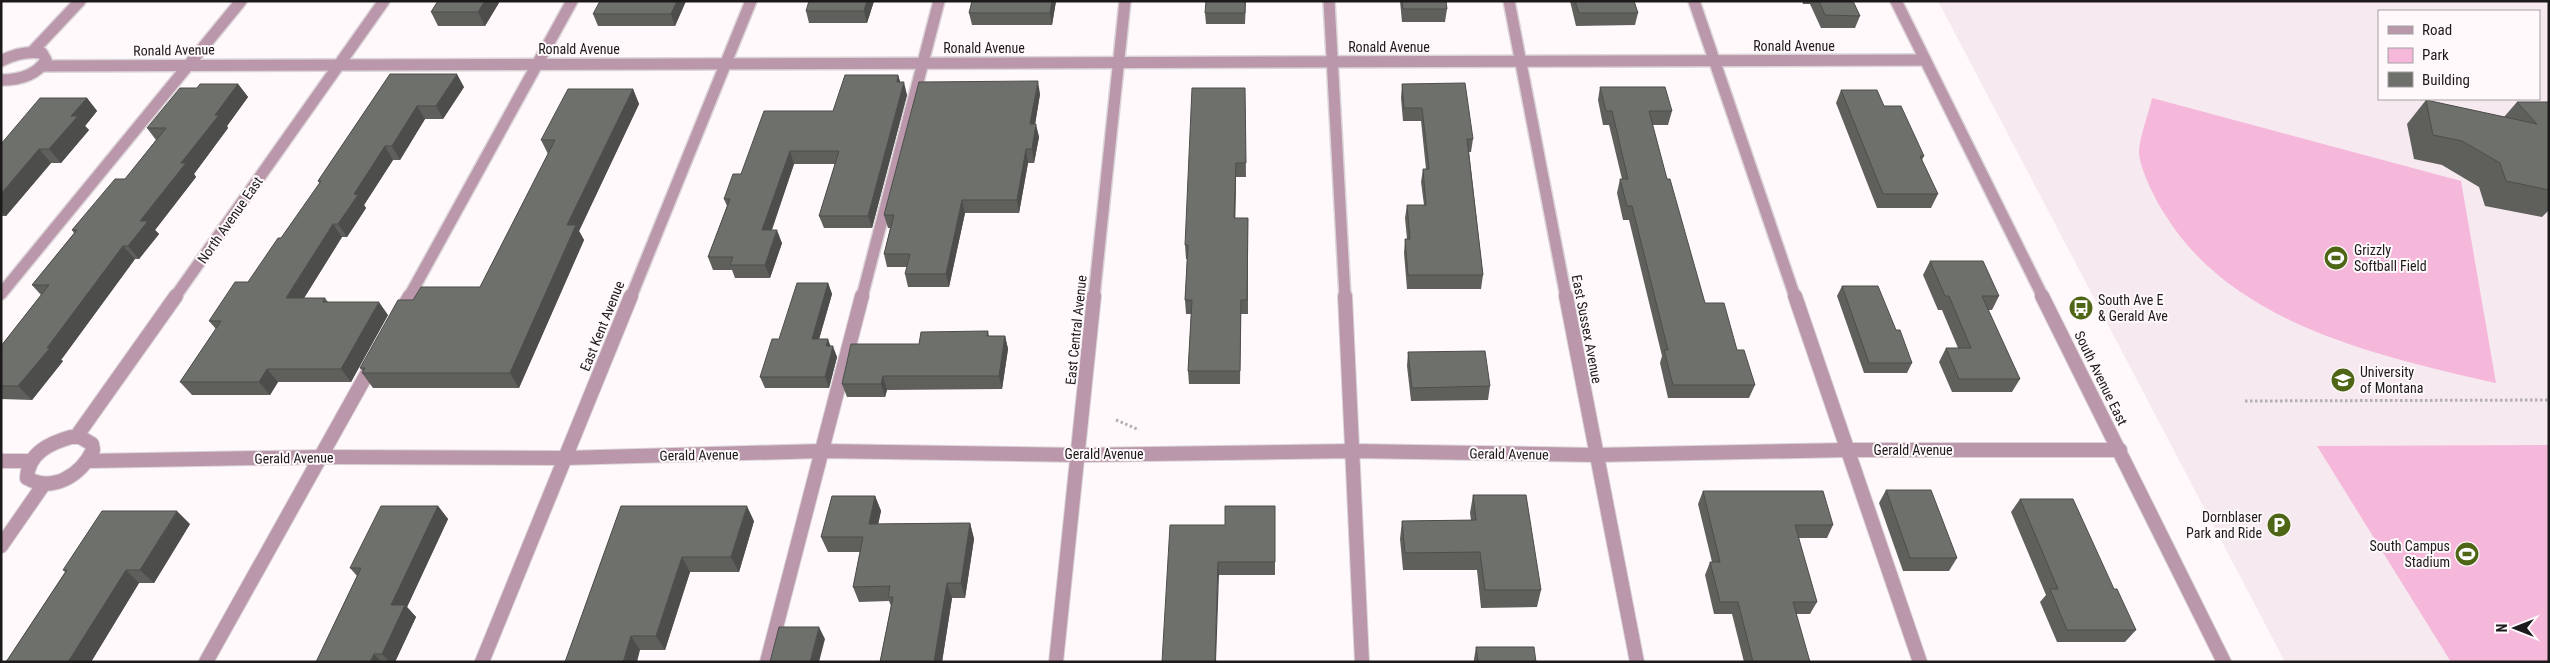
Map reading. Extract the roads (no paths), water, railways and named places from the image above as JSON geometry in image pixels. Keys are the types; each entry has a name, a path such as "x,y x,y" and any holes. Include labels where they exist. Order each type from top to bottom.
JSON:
{"street":[{"path":"32,52 80,1"},
{"path":"1,294 241,1"},
{"name":"North Avenue East","path":"76,438 384,1"},
{"path":"395,322 572,1"},
{"name":"East Kent Avenue","path":"482,662 751,1"},
{"path":"767,662 939,1"},
{"name":"East Central Avenue","path":"1056,662 1125,1"},
{"path":"1328,1 1353,451 1362,662"},
{"name":"East Sussex Avenue","path":"1509,1 1636,662"},
{"path":"1694,1 1920,662"},
{"name":"South Avenue East","path":"1896,1 2224,662"},
{"path":"1,61 18,54 32,52 46,56 42,66 24,77 2,81"},
{"name":"Ronald Avenue","path":"42,66 726,62 1925,60"},
{"path":"206,662 381,348"},
{"path":"76,438 87,440 92,444 93,450 88,461 80,470 64,480 44,484 32,482 27,478 26,472 30,461 50,444 76,438"},
{"name":"Gerald Avenue","path":"88,461 321,457 564,458 822,451 1079,455 1353,451 1596,456 1847,450 2120,450"},
{"path":"1,461 30,461"},
{"path":"1,546 44,484"}],"place":[{"name":"Grizzly Softball Field","path":"2336,258"},
{"name":"South Ave E & Gerald Ave","path":"2081,308"},
{"name":"University of Montana","path":"2343,380"},
{"name":"Dornblaser Park and Ride","path":"2279,525"},
{"name":"South Campus Stadium","path":"2467,554"}]}
